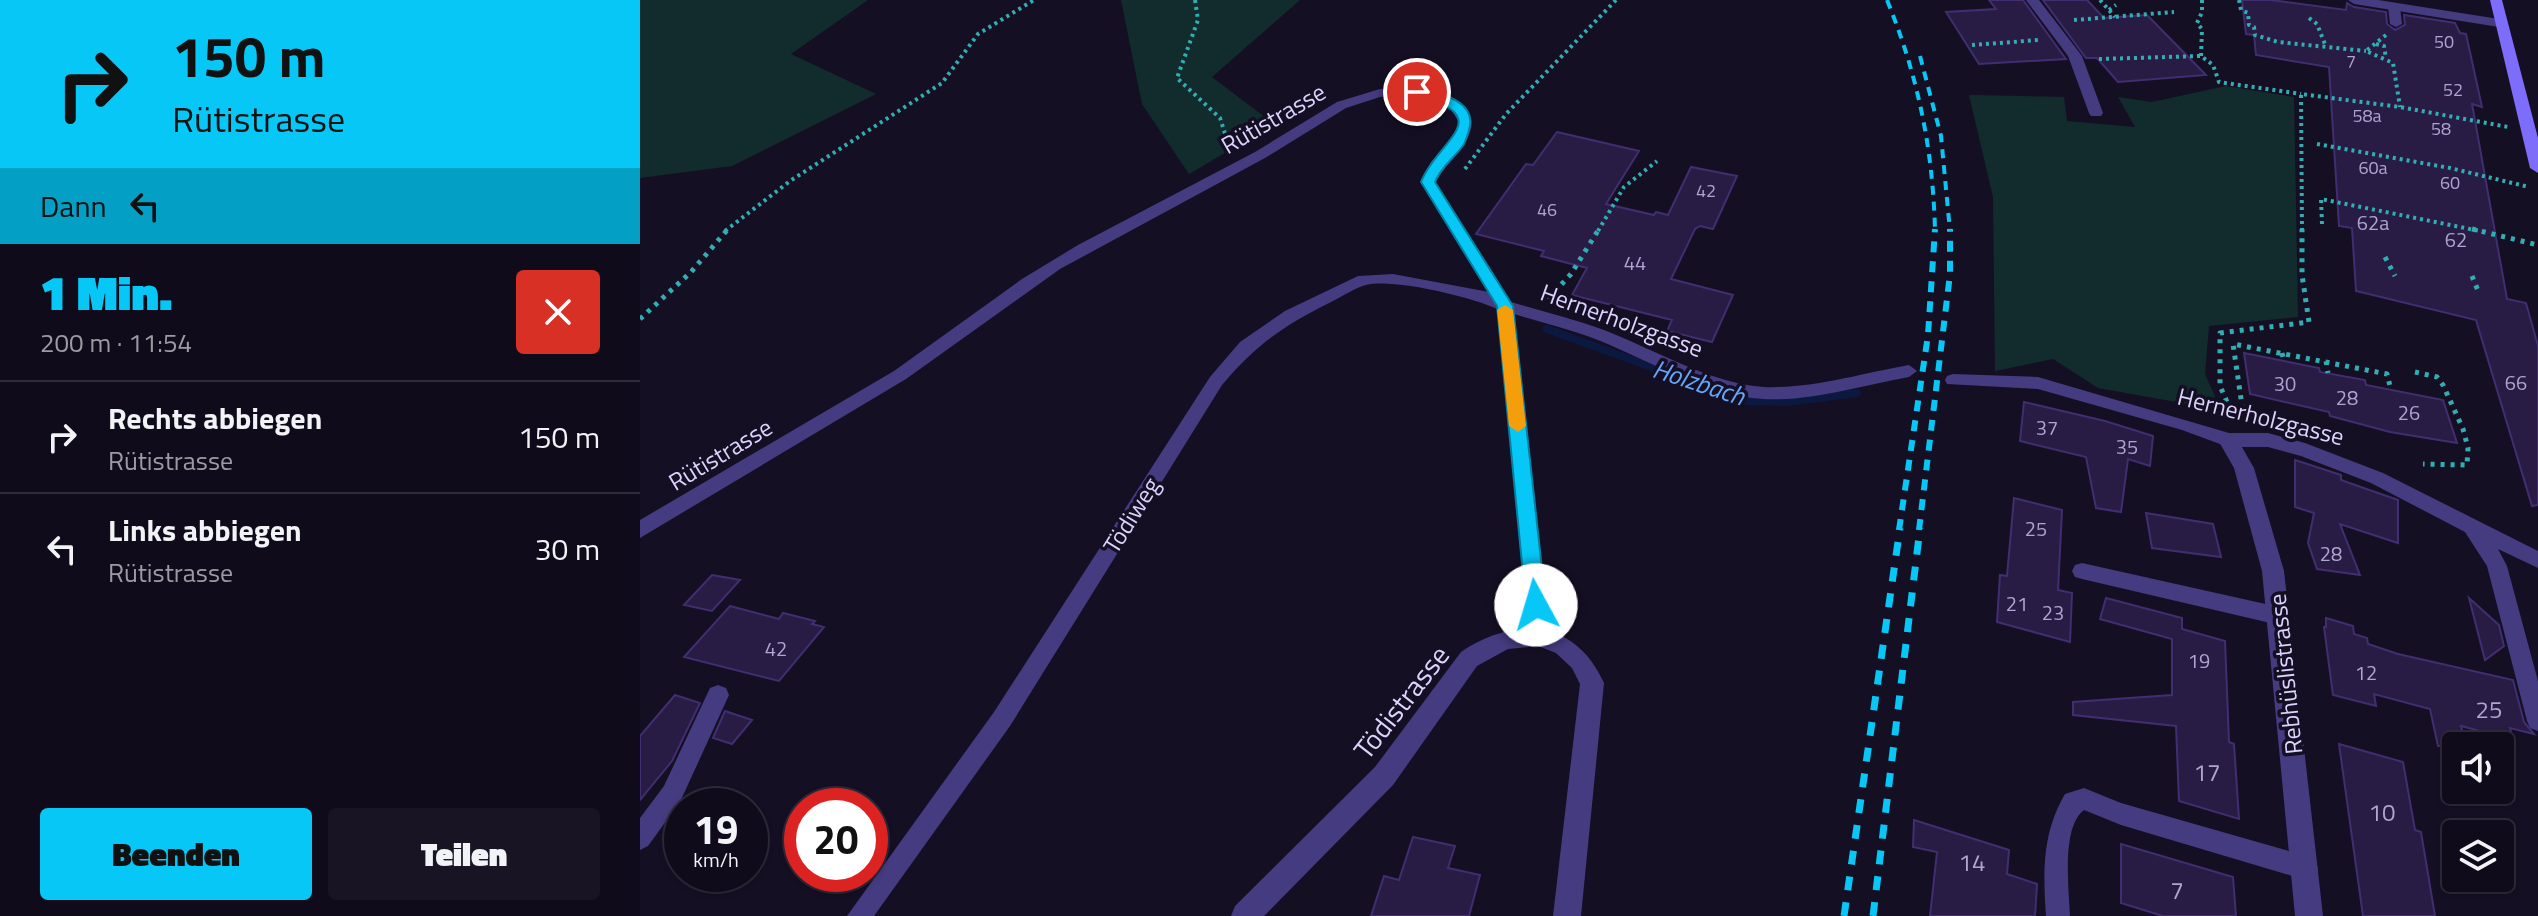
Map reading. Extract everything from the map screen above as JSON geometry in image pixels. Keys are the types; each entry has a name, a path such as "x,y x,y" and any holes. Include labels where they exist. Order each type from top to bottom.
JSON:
{"main road":[{"path":"2496,0 2499,23 2538,168"}],"street":[{"path":"2032,0 2075,56 2096,113"},
{"path":"2354,0 2499,23"},
{"name":"Rebhüslistrasse","path":"2232,430 2273,571 2309,916"},
{"path":"1539,636 1564,646 1580,661 1592,683 1567,916"},
{"name":"Tödistrasse","path":"1245,916 1384,776 1469,659 1507,639 1539,636"}],"lane":[{"path":"2394,7 2396,24"},
{"name":"Rütistrasse","path":"640,530 901,374 1027,283 1125,223 1236,168 1329,111 1354,100 1402,91 1432,94 1455,104 1465,120 1458,144 1428,176 1436,198"},
{"path":"1436,198 1505,306 1539,636"},
{"name":"Tödiweg","path":"859,916 1002,719 1216,381 1246,346 1291,315 1363,280 1393,279 1484,296 1505,306"},
{"name":"Hernerholzgasse","path":"1505,306 1595,333 1719,384 1747,391 1767,393 1810,389 1909,371"},
{"name":"Hernerholzgasse","path":"1953,380 2038,383 2186,425 2232,430 2337,460 2538,560"},
{"path":"2471,527 2487,546 2497,566 2538,721"},
{"path":"2082,571 2279,616"},
{"path":"640,838 672,794 718,695"},
{"path":"2058,916 2059,830 2073,802 2084,799 2121,814 2306,868"}],"path":[{"path":"640,319 691,272 713,243 740,217 942,83 978,34 1034,0"},
{"path":"1195,0 1198,20 1177,78 1184,89 1215,112 1224,125 1236,168"},
{"path":"1436,198 1473,161 1506,114 1616,0"},
{"path":"2100,0 2115,17"},
{"path":"2201,56 2202,29 2197,23 2202,12 2202,0"},
{"path":"2239,0 2241,10 2248,13 2249,25 2254,27 2255,35 2278,42 2366,51 2386,58 2393,63 2400,107"},
{"path":"2366,51 2387,35 2378,4"},
{"path":"2109,10 2116,5"},
{"path":"2045,17 2060,16 2083,21 2174,12"},
{"path":"2309,18 2317,24 2326,47"},
{"path":"1972,45 2034,41 2050,43 2054,38 2061,38"},
{"path":"2375,44 2384,46 2386,58"},
{"path":"2075,56 2094,54 2101,61 2201,56 2213,65 2219,82 2400,107 2529,131"},
{"path":"2301,94 2302,275 2309,322 2220,333 2220,386 2232,430 2244,420 2233,344 2387,374 2391,390"},
{"path":"2317,144 2450,168 2538,189"},
{"path":"1526,312 1547,300 1569,280 1626,183 1642,176 1657,161"},
{"path":"2322,224 2321,199 2447,223 2538,245"},
{"path":"2385,257 2395,276"},
{"path":"2472,276 2479,293"},
{"path":"2282,353 2284,361"},
{"path":"2326,361 2328,373"},
{"path":"2415,372 2437,377 2443,385 2468,448 2467,465 2423,464"}],"green space":[{"path":"640,0 868,0 791,54 876,94 732,166 640,178"},
{"path":"1121,0 1300,0 1212,77 1274,124 1189,174 1142,104"},
{"path":"2226,86 2294,97 2298,317 2209,326 2205,374 2221,410 2098,388 2053,359 1995,371 1993,197 1969,95 2064,97 2067,121 2135,127 2118,97 2152,102"}],"building":[{"path":"1989,0 2023,0 2066,59 1979,64 1946,12 1996,9"},
{"path":"2043,0 2087,0 2104,18 2147,15 2206,75 2118,82 2097,58 2086,58"},
{"path":"2242,0 2271,0 2346,10 2347,3 2386,12 2387,24 2395,30 2405,25 2404,15 2455,23 2460,33 2466,34 2482,107 2472,104 2507,299 2526,303 2538,346 2538,505 2532,506 2476,320 2356,291 2352,228 2339,226 2329,67 2256,55 2254,35 2246,34"},
{"path":"1557,132 1639,151 1606,204 1654,215 1656,212 1668,215 1691,167 1737,176 1713,229 1700,226 1695,229 1671,279 1733,295 1712,342 1667,331 1672,320 1572,295 1587,268 1541,256 1544,251 1476,234 1526,164 1533,165"},
{"path":"2244,353 2365,380 2366,385 2443,400 2457,443 2390,432 2330,416 2329,412 2250,394"},
{"path":"2024,402 2153,436 2150,466 2128,459 2121,512 2096,508 2086,457 2020,441"},
{"path":"2295,460 2341,475 2341,480 2398,500 2398,543 2340,524 2360,575 2317,569 2308,543 2314,513 2295,507"},
{"path":"2014,498 2062,510 2058,590 2072,593 2070,642 1997,622 2000,575 2007,576"},
{"path":"2146,513 2213,524 2221,557 2152,548"},
{"path":"712,575 740,580 712,611 684,605"},
{"path":"2106,598 2182,618 2182,629 2225,641 2229,742 2234,744 2239,819 2179,801 2176,726 2073,715 2073,702 2172,695 2172,639 2100,619"},
{"path":"2469,598 2499,625 2504,646 2485,660"},
{"path":"730,606 779,619 783,613 815,621 812,624 824,627 779,681 684,657"},
{"path":"2326,618 2353,626 2354,634 2367,638 2368,644 2398,654 2513,680 2524,722 2534,734 2510,728 2511,732 2483,732 2461,726 2462,732 2442,732 2442,746 2438,746 2430,709 2374,694 2376,706 2333,695"},
{"path":"675,695 700,703 672,761 640,800 640,736"},
{"path":"725,711 752,720 732,744 713,738"},
{"path":"2339,744 2403,762 2415,830 2421,832 2435,916 2363,916"},
{"path":"1914,820 2009,850 2007,874 2037,884 2035,916 1930,916 1937,852 1913,847"},
{"path":"1413,837 1455,846 1448,868 1480,875 1469,916 1371,916 1384,876 1399,880"},
{"path":"2121,844 2233,877 2236,916 2163,916 2121,903"}],"waterway":[{"name":"Holzbach","path":"1547,329 1745,401 1786,402 1857,393"}],"railway":[{"path":"1887,0 1922,113 1931,171 1935,230"},
{"path":"1920,56 1941,136 1950,231"},
{"path":"1899,530 1928,335 1935,230"},
{"path":"1919,530 1950,274 1950,231"},
{"path":"1844,916 1900,528"},
{"path":"1873,916 1920,528"}],"slow traffic":[{"path":"1505,310 1518,426"}],"route":[{"path":"1417,92 1432,94 1455,104 1465,120 1458,144 1433,169 1428,182 1505,306 1536,605"}]}
